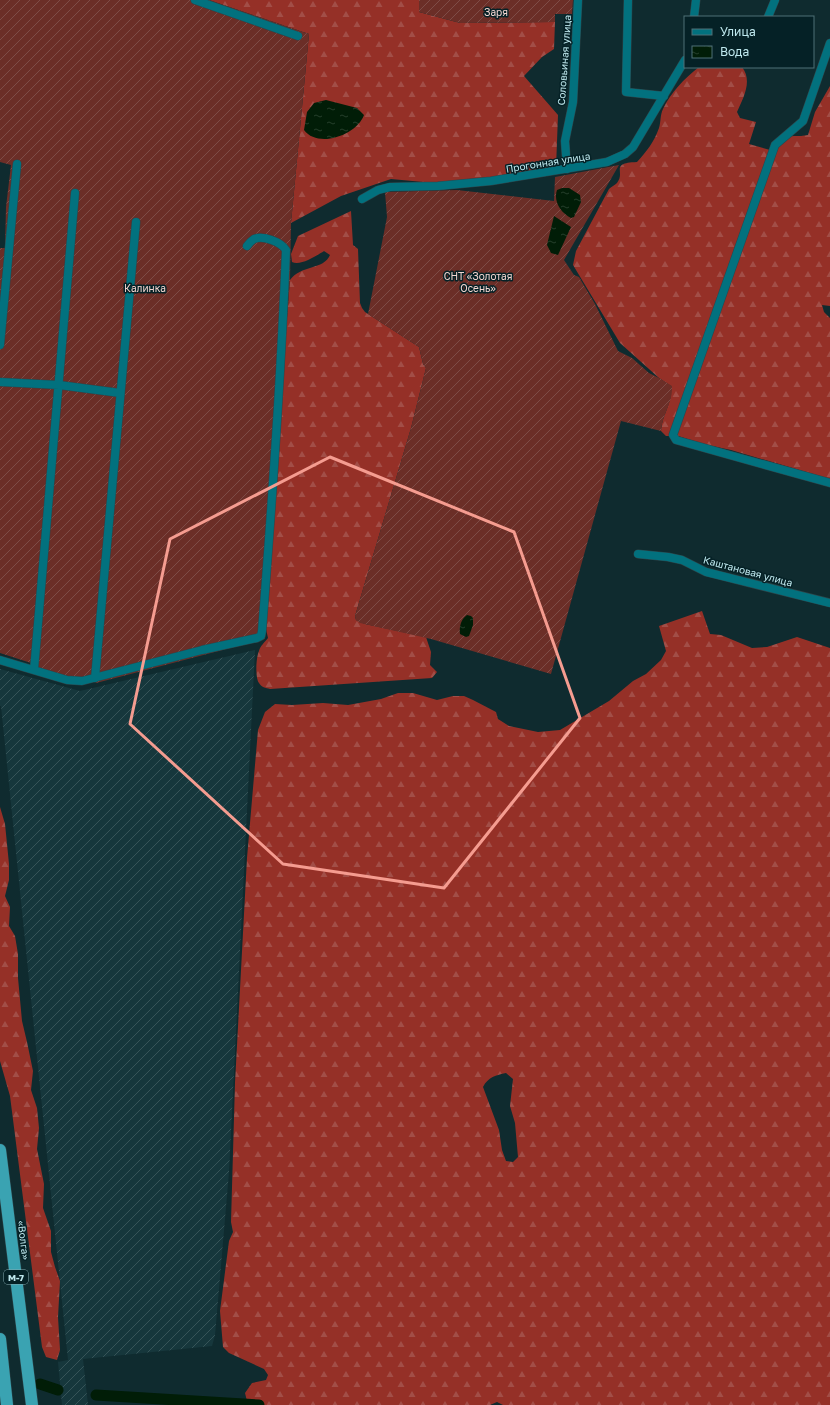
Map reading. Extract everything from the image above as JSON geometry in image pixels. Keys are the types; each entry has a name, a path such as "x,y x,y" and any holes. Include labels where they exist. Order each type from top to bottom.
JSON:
{"highway":[{"name":"«Волга»","path":"0,1150 32,1405"},
{"path":"0,1339 7,1405"}],"street":[{"path":"196,0 298,36"},
{"name":"Соловьиная улица","path":"567,169 565,141 573,102 578,0"},
{"path":"628,0 626,92 664,96"},
{"path":"694,16 696,0"},
{"path":"768,16 774,0"},
{"path":"830,43 803,120 775,145 673,434 676,440 830,483"},
{"name":"Прогонная улица","path":"362,199 378,190 390,187 438,186 483,182 607,162 625,154 633,147 684,62"},
{"path":"0,344 17,164"},
{"path":"34,670 75,193"},
{"path":"95,678 136,222"},
{"path":"0,660 67,680 82,681 261,636 283,316 286,250 277,242 260,238 255,238 247,246"},
{"path":"0,382 59,385 120,393"},
{"name":"Каштановая улица","path":"638,554 682,560 706,572 830,603"}],"highlighted area":[{"path":"330,457 514,532 580,718 444,888 283,864 130,724 170,539"}],"shaded area":[{"path":"255,650 229,1172 215,1335 212,1346 83,1359 88,1405 62,1405 58,1362 68,1360 0,706 0,669 80,691"}],"green space":[{"name":"Калинка","path":"0,0 209,0 309,34 291,223 290,280 265,639 96,683 95,678 82,681 34,670 34,664 0,653 0,248 5,248 6,207 11,165 0,162"},
{"path":"209,0 419,0 419,12 460,23 555,22 554,49 542,57 524,76 558,115 556,168 512,175 434,183 391,179 341,196 291,223 309,34"},
{"name":"Заря","path":"419,0 573,0 572,14 555,14 555,22 460,23 419,12"},
{"path":"698,68 743,68 747,78 747,84 737,112 740,118 756,122 749,144 770,150 670,436 666,436 661,431 663,419 669,403 671,386 659,378 620,343 573,265 576,251 609,189 617,183 619,179 621,166 623,164 637,162 644,154 657,133 660,126 662,111 666,103 683,81"},
{"path":"830,86 830,306 822,305 824,312 830,318 830,479 675,435 776,146 791,136 808,135 815,112"},
{"name":"СНТ «Золотая Осень»","path":"619,165 564,260 574,275 579,277 595,304 618,351 632,358 649,373 672,386 672,392 663,419 661,431 621,421 551,674 431,639 360,623 356,620 355,616 411,428 426,368 423,364 419,347 368,314 387,217 385,192 457,190 554,201 555,177"},
{"path":"351,211 353,245 358,249 360,303 362,308 365,312 419,347 423,364 426,368 411,428 355,616 356,620 365,624 426,637 431,652 430,665 437,672 432,678 270,689 259,683 256,667 261,646 268,638 266,629 290,280 294,275 305,269 323,263 330,255 324,251 308,260 296,263 292,262 291,254 298,236"},
{"path":"702,611 710,634 721,635 752,648 767,647 797,637 830,648 830,1405 503,1405 497,1402 490,1405 248,1405 245,1393 252,1383 266,1380 268,1375 264,1369 229,1353 223,1347 220,1311 229,1241 233,1232 231,1222 235,1083 247,858 258,730 265,712 275,704 292,705 323,703 348,705 381,699 398,693 413,693 437,700 453,696 464,696 496,712 498,719 509,726 538,732 560,730 609,701 633,681 646,674 661,660 666,651 659,626","holes":["506,1073 513,1079 510,1106 515,1123 518,1157 513,1162 506,1161 502,1150 499,1130 483,1087 493,1077"]},
{"path":"0,807 5,824 9,864 9,880 5,896 10,907 9,926 15,936 18,954 18,978 22,1021 33,1071 31,1090 37,1108 39,1128 37,1149 44,1184 43,1208 51,1231 51,1252 60,1281 58,1317 60,1350 57,1360 46,1357 42,1347 10,1096 0,1061"}],"water":[{"path":"326,100 357,108 364,115 360,122 346,134 327,139 310,136 304,130 307,112 314,103"},
{"path":"569,188 580,195 581,202 574,217 571,218 567,216 561,210 557,202 557,190"},
{"path":"554,216 571,227 558,255 551,253 547,245"},
{"path":"467,615 473,618 473,625 469,636 466,637 460,634 460,629 462,621"}],"waterway":[{"path":"40,1384 58,1390"},
{"path":"96,1395 259,1405"}]}
